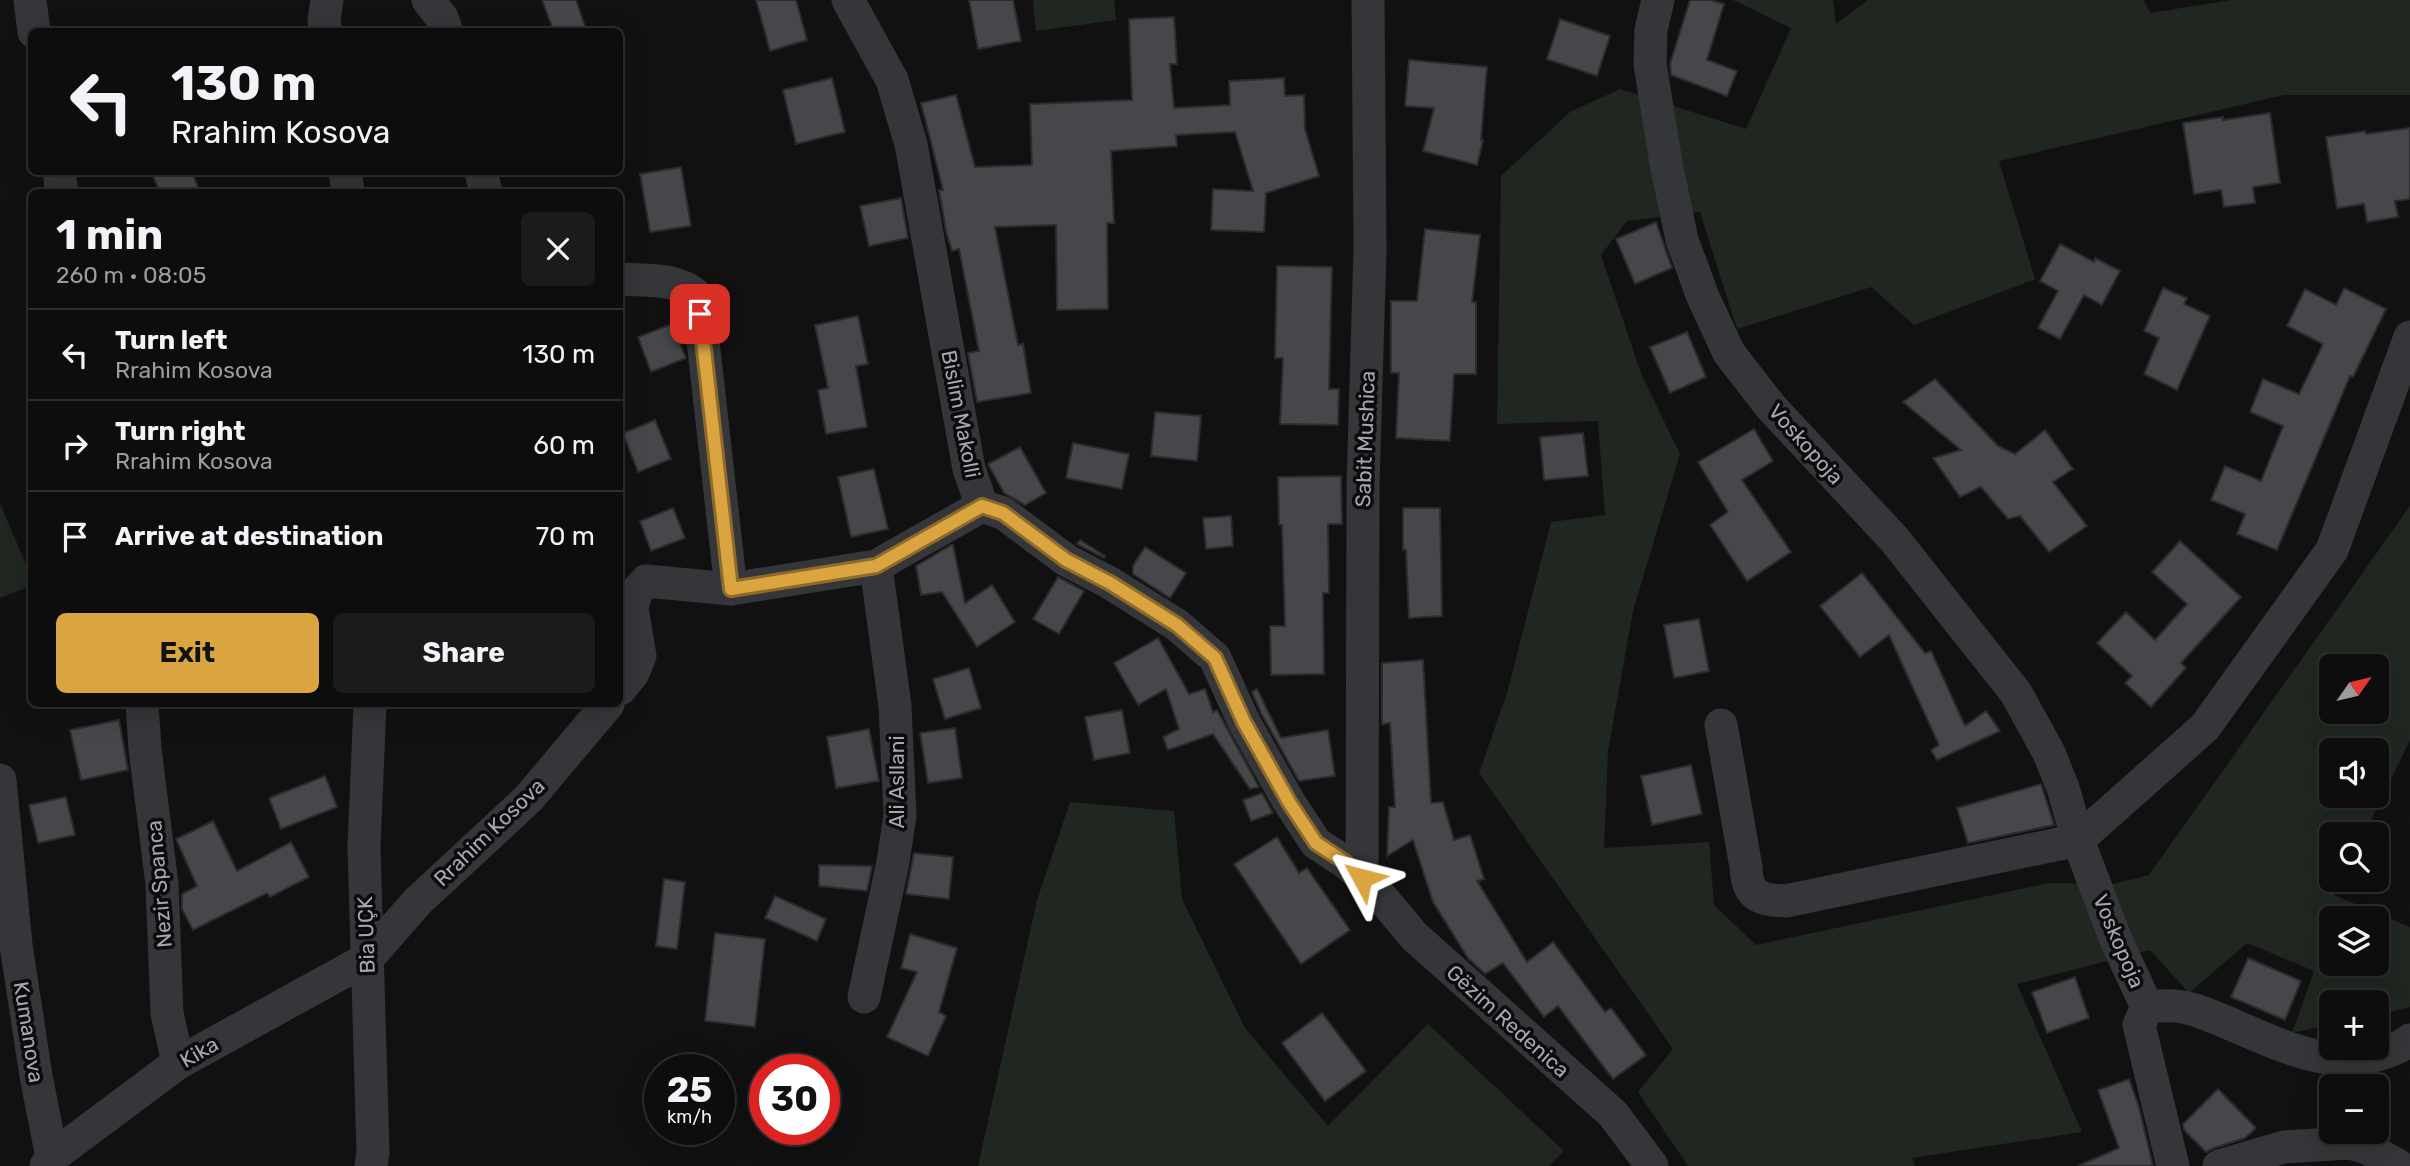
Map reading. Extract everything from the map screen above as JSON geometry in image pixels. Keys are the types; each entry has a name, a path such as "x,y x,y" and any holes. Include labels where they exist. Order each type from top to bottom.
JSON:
{"street":[{"path":"30,0 34,28"},
{"path":"325,28 327,0"},
{"path":"428,0 442,18 446,28"},
{"name":"Bislim Makolli","path":"848,0 892,80 911,145 969,468 982,506 1003,513 1066,560 1110,583 1166,618 1215,658 1244,722 1289,802 1316,843 1345,862 1362,878"},
{"name":"Sabit Mushica","path":"1362,878 1363,485 1370,238 1368,0"},
{"name":"Voskopoja","path":"1658,0 1651,30 1650,64 1682,240 1703,297 1729,353 1771,407 1894,539 2015,693 2049,753 2116,940 2147,1007 2139,1026 2173,1166"},
{"path":"623,279 672,283 688,287 698,297 731,589"},
{"path":"1721,725 1747,884 1755,895 1770,900 1786,901 2078,840 2205,727 2332,550 2410,337"},
{"path":"623,685 633,673 640,656 632,608 636,592 646,581 731,589 876,566 982,506"},
{"name":"Ali Asllani","path":"864,997 893,862 900,815 895,706 876,566"},
{"name":"Nezir Spanca","path":"142,707 162,884 167,1013 178,1063"},
{"name":"Bia UÇK","path":"370,707 364,848 373,1153 371,1166"},
{"name":"Rrahim Kosova","path":"367,959 418,901 528,799 605,707"},
{"name":"Kumanova","path":"0,780 16,945 49,1162"},
{"name":"Gëzim Redenica","path":"1362,878 1372,886 1414,936 1613,1114 1652,1166"},
{"name":"Kika","path":"49,1162 178,1063 367,959"},
{"path":"2147,1007 2161,1005 2192,1009 2288,1048 2339,1059 2371,1058 2410,1040"},
{"path":"2219,1166 2284,1147 2348,1143 2365,1147 2399,1166"}],"shaded area":[{"path":"1033,0 1114,0 1116,20 1036,31"},
{"path":"1733,0 1833,0 1836,24 1868,0 2144,0 2150,13 2231,0 2410,0 2410,95 2284,95 1999,161 2035,279 1914,325 1871,287 1737,329 1700,212 1627,221 1601,255 1642,376 1680,454 1633,611 1608,751 1604,848 1709,842 1714,905 1756,945 2050,883 2113,884 2149,875 2410,506 2410,740 2389,783 2389,738 2319,738 2319,808 2377,808 2370,822 2319,822 2319,892 2335,892 2334,895 2360,906 2319,906 2319,976 2389,976 2389,918 2410,927 2410,1007 2389,1012 2389,990 2319,990 2319,1027 2292,1033 2314,971 2247,943 2189,993 2150,950 2017,984 2082,1132 1912,1158 1915,1166 1688,1166 1638,1092 1673,1049 1479,773 1507,693 1551,522 1605,515 1598,421 1497,424 1501,176 1570,112 1620,89 1746,129 1791,28"},
{"path":"0,504 28,569 28,587 0,598"},
{"path":"1070,802 1174,811 1182,899 1245,1028 1328,1126 1428,1024 1564,1151 1549,1166 978,1166 1037,900"}],"building":[{"path":"542,0 576,0 586,28 552,28"},
{"path":"756,0 796,0 807,40 770,51"},
{"path":"969,0 1013,0 1021,41 978,49"},
{"path":"1690,0 1710,0 1724,4 1707,60 1737,71 1727,96 1671,75 1670,64"},
{"path":"1174,17 1177,64 1170,64 1174,108 1230,105 1229,81 1284,78 1285,96 1304,95 1305,129 1319,176 1266,193 1264,232 1211,230 1213,189 1253,191 1235,132 1176,135 1177,146 1111,151 1114,223 1107,223 1108,309 1057,310 1056,225 995,227 1018,345 1023,344 1031,393 977,402 968,353 979,351 959,249 952,251 946,231 939,190 943,190 921,103 956,95 975,167 1032,165 1030,104 1132,100 1129,19"},
{"path":"1560,19 1610,36 1597,76 1547,59"},
{"path":"1409,60 1487,67 1483,140 1477,165 1423,151 1434,108 1405,106"},
{"path":"832,78 845,132 796,144 783,90"},
{"path":"2270,113 2280,183 2253,187 2255,203 2224,207 2221,190 2194,194 2183,123"},
{"path":"2410,128 2410,199 2395,201 2398,217 2367,222 2364,204 2337,208 2326,137"},
{"path":"681,167 691,226 650,232 640,174"},
{"path":"152,175 193,175 199,189 159,189"},
{"path":"901,198 908,238 869,246 860,206"},
{"path":"1656,222 1672,268 1635,284 1616,239"},
{"path":"1425,229 1480,235 1472,302 1476,302 1476,374 1454,374 1450,441 1396,438 1399,373 1391,373 1391,301 1417,301"},
{"path":"2060,244 2094,262 2095,258 2120,271 2102,305 2084,295 2060,339 2038,328 2058,291 2040,281"},
{"path":"1277,266 1332,267 1329,389 1339,389 1338,425 1280,424 1283,358 1275,358"},
{"path":"2163,288 2187,298 2184,304 2210,316 2177,390 2144,374 2159,338 2144,331"},
{"path":"2344,288 2386,309 2353,377 2350,376 2277,550 2237,534 2245,514 2211,500 2225,466 2261,481 2283,426 2250,412 2263,379 2299,394 2323,344 2287,326 2305,289 2336,305"},
{"path":"858,316 868,364 856,366 867,427 826,434 818,390 828,388 815,325"},
{"path":"672,324 686,358 651,372 638,337"},
{"path":"1687,332 1706,377 1670,393 1650,347"},
{"path":"1935,379 1998,446 2015,454 2045,430 2073,469 2053,482 2087,526 2049,552 2020,516 2008,519 1981,487 1960,497 1933,458 1961,450 1903,402"},
{"path":"1155,412 1201,416 1197,461 1151,456"},
{"path":"655,420 671,459 638,472 623,433"},
{"path":"1754,429 1773,461 1742,480 1791,552 1747,581 1710,525 1728,512 1698,462"},
{"path":"1583,433 1588,476 1544,480 1540,437"},
{"path":"1073,443 1129,454 1122,489 1066,478"},
{"path":"1020,447 1046,493 1025,505 1004,493 988,464"},
{"path":"874,469 888,529 851,537 838,477"},
{"path":"1341,476 1342,524 1328,524 1329,593 1323,593 1324,674 1271,675 1270,626 1285,626 1278,477"},
{"path":"673,508 685,538 651,551 640,521"},
{"path":"1403,508 1440,508 1442,616 1409,618 1406,550 1403,550"},
{"path":"1231,516 1233,546 1206,549 1203,518"},
{"path":"1080,540 1105,556 1104,558 1077,544"},
{"path":"2180,541 2241,597 2181,663 2186,668 2151,707 2125,683 2132,676 2097,643 2126,612 2155,640 2187,604 2152,572"},
{"path":"951,545 965,603 992,585 1015,622 977,647 942,592 921,595 916,566"},
{"path":"1145,547 1186,573 1170,598 1133,574 1133,566"},
{"path":"1862,573 1925,653 1931,651 1965,726 1986,711 2000,731 1937,760 1931,750 1939,745 1889,635 1860,657 1820,606"},
{"path":"1058,577 1084,591 1059,634 1033,619"},
{"path":"1699,619 1709,671 1674,678 1664,625"},
{"path":"1158,638 1189,694 1205,689 1213,712 1217,710 1259,787 1250,789 1213,734 1168,750 1163,737 1179,729 1166,689 1138,705 1114,663"},
{"path":"1423,660 1431,803 1443,802 1454,840 1470,835 1484,879 1477,881 1527,962 1553,942 1605,1012 1611,1008 1646,1055 1613,1079 1558,1006 1544,1017 1503,963 1485,974 1468,958 1433,902 1413,840 1387,856 1389,807 1395,807 1390,723 1382,724 1382,663"},
{"path":"969,668 981,708 945,719 933,679"},
{"path":"1257,689 1281,738 1328,730 1335,776 1299,781 1261,713 1252,692"},
{"path":"1122,710 1130,753 1094,760 1085,717"},
{"path":"119,720 128,770 81,780 70,730"},
{"path":"955,728 962,778 928,783 920,733"},
{"path":"869,729 879,781 836,788 827,737"},
{"path":"1691,765 1702,814 1652,825 1641,776"},
{"path":"325,776 337,807 281,829 269,798"},
{"path":"2041,784 2054,825 1968,843 1957,808"},
{"path":"1262,793 1273,813 1251,821 1243,800"},
{"path":"66,797 75,835 38,843 29,805"},
{"path":"213,821 237,871 291,842 309,877 270,897 267,893 193,930 182,909 182,894 197,886 176,839"},
{"path":"1277,837 1299,873 1307,868 1350,930 1301,964 1234,864"},
{"path":"914,853 953,857 949,899 906,894"},
{"path":"819,865 872,866 867,891 819,886"},
{"path":"664,879 685,882 677,949 656,946"},
{"path":"775,896 826,919 817,941 765,918"},
{"path":"715,933 765,939 755,1027 705,1021"},
{"path":"910,934 957,948 939,1012 946,1016 928,1056 887,1037 917,972 901,968"},
{"path":"2248,958 2301,981 2285,1020 2231,997"},
{"path":"2075,977 2089,1018 2047,1033 2032,992"},
{"path":"1322,1013 1366,1071 1325,1101 1282,1043"},
{"path":"2129,1079 2139,1107 2153,1166 2078,1166 2119,1148 2098,1090"},
{"path":"2218,1089 2256,1128 2245,1138 2206,1152 2184,1130 2183,1124"}],"route":[{"path":"700,314 731,589 876,566 982,506 1003,513 1066,560 1110,583 1177,625 1215,658 1244,722 1289,802 1316,843 1345,862 1362,878"}]}
